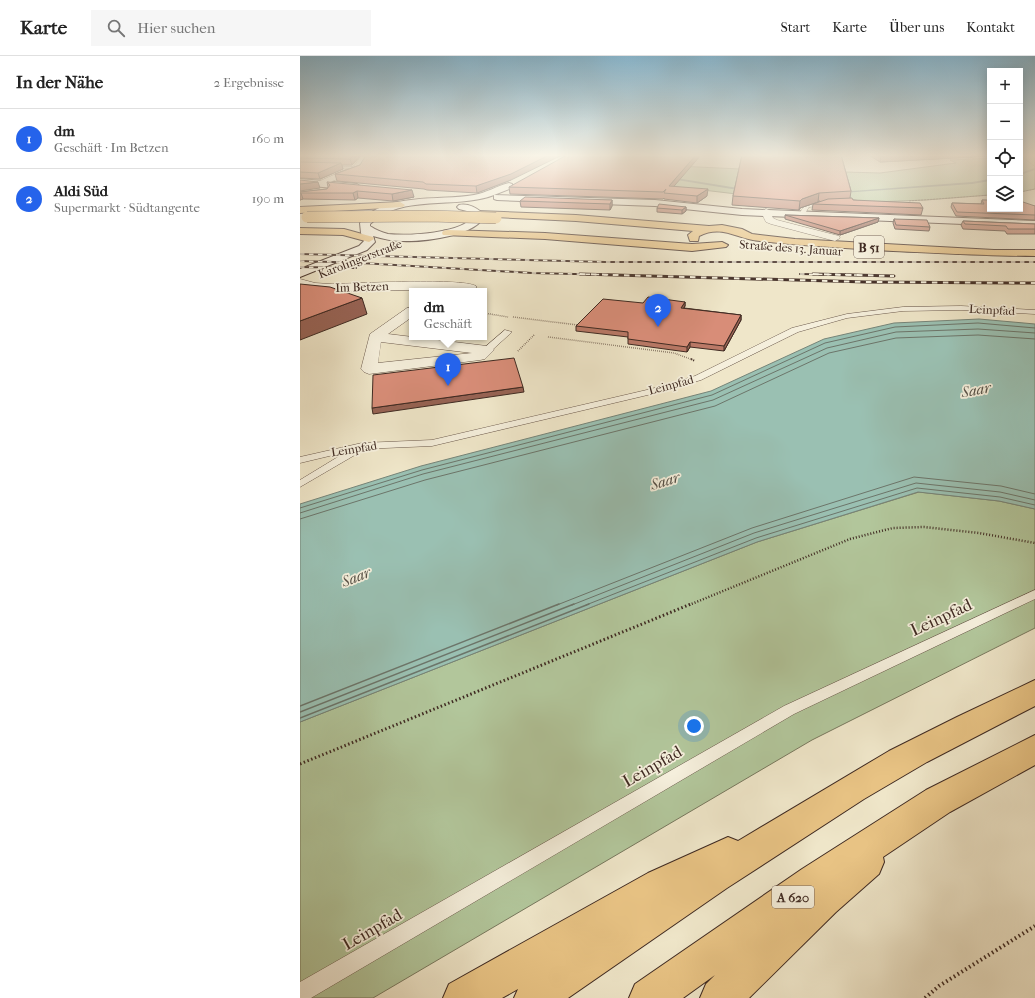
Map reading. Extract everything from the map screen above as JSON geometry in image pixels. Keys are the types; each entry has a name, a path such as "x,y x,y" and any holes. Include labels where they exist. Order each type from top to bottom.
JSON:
{"main road":[{"path":"368,222 379,211 422,199"},
{"path":"302,220 400,205 469,199"},
{"name":"Karolingerstraße","path":"368,222 370,232 384,236 420,237 447,233 472,225 478,219 477,213 489,199"},
{"path":"530,199 655,202 742,212 1035,224"},
{"path":"368,222 397,209 430,205 458,206 477,213 576,218 701,233"},
{"path":"722,228 729,216 742,212"},
{"path":"302,220 494,220 701,233 722,228 738,232 734,242"},
{"path":"302,220 370,239"},
{"name":"Karolingerstraße","path":"300,273 355,253 367,245 370,242 368,222"},
{"path":"447,233 519,235 640,242 691,249 734,242"},
{"path":"701,233 705,243 734,242"},
{"name":"Karolingerstraße","path":"385,250 420,237"},
{"name":"Straße des 13. Januar","path":"734,242 892,253 975,255 994,253 1035,254"},
{"name":"Karolingerstraße","path":"300,282 372,255"},
{"path":"534,998 624,935 805,818 901,761 1035,692"},
{"name":"A 620","path":"649,998 815,882 938,801 1035,749"},
{"path":"720,998 823,899 938,801"},
{"path":"463,998 661,886 805,818"}],"street":[{"path":"766,212 769,220 774,222 835,238"},
{"name":"Im Betzen","path":"300,282 315,287 330,288 471,287"},
{"path":"409,313 375,337 369,369 480,356 487,350"},
{"path":"375,337 487,350"}],"lane":[{"path":"802,214 802,210 808,206 829,204"},
{"name":"Leinpfad","path":"300,460 362,446 432,443 660,389 698,378 795,330 847,316 903,309 961,308 1035,312"},
{"path":"487,350 508,332"},
{"path":"300,484 362,446"},
{"name":"Leinpfad","path":"300,993 789,710 1035,594"}],"path":[{"path":"903,201 933,199"},
{"path":"487,313 578,325"},
{"path":"518,351 534,335"},
{"path":"548,337 674,353 694,361 725,364"},
{"path":"300,764 850,539 893,528 924,527 978,533 1035,543"},
{"path":"925,998 939,986 1035,926"}],"shaded area":[{"path":"778,199 939,199 821,204"},
{"path":"919,492 999,501 1035,509 1035,628 812,740 373,998 300,998 300,722 757,542"}],"water":[{"name":"Saar","path":"979,319 1035,324 1035,509 999,501 918,492 757,542 300,722 300,504 421,466 711,391 824,339 894,323"}],"building":[{"path":"523,199 612,200 610,204 520,201"},
{"path":"773,199 802,199 800,201"},
{"path":"828,199 920,203 923,208 813,204"},
{"path":"982,200 987,200 987,212 1023,212 1023,202 1035,206 1035,215 957,212 952,203 984,204"},
{"path":"659,204 686,207 682,210 657,208"},
{"path":"785,215 879,218 840,231"},
{"path":"894,219 927,220 930,227 896,225"},
{"path":"963,221 1035,224 1035,229 1008,229 1006,226 965,224"},
{"path":"300,284 330,287 362,298 300,321"},
{"path":"648,297 685,302 681,308 741,315 724,346 690,342 687,347 628,339 628,332 576,326 603,299 643,303"},
{"path":"514,358 523,387 372,408 373,375"}],"railway":[{"path":"300,254 605,262 1035,262"},
{"path":"300,261 366,263"},
{"path":"361,263 532,273 609,275"},
{"path":"300,267 356,268"},
{"path":"580,274 609,275"},
{"path":"800,274 840,275"},
{"path":"813,274 840,275"},
{"path":"609,275 617,275"},
{"path":"609,275 866,282 1035,283"},
{"path":"840,275 860,275"},
{"path":"840,275 894,276"}],"place":[{"name":"Aldi Süd","path":"658,327"},
{"name":"dm","path":"448,386"}]}
